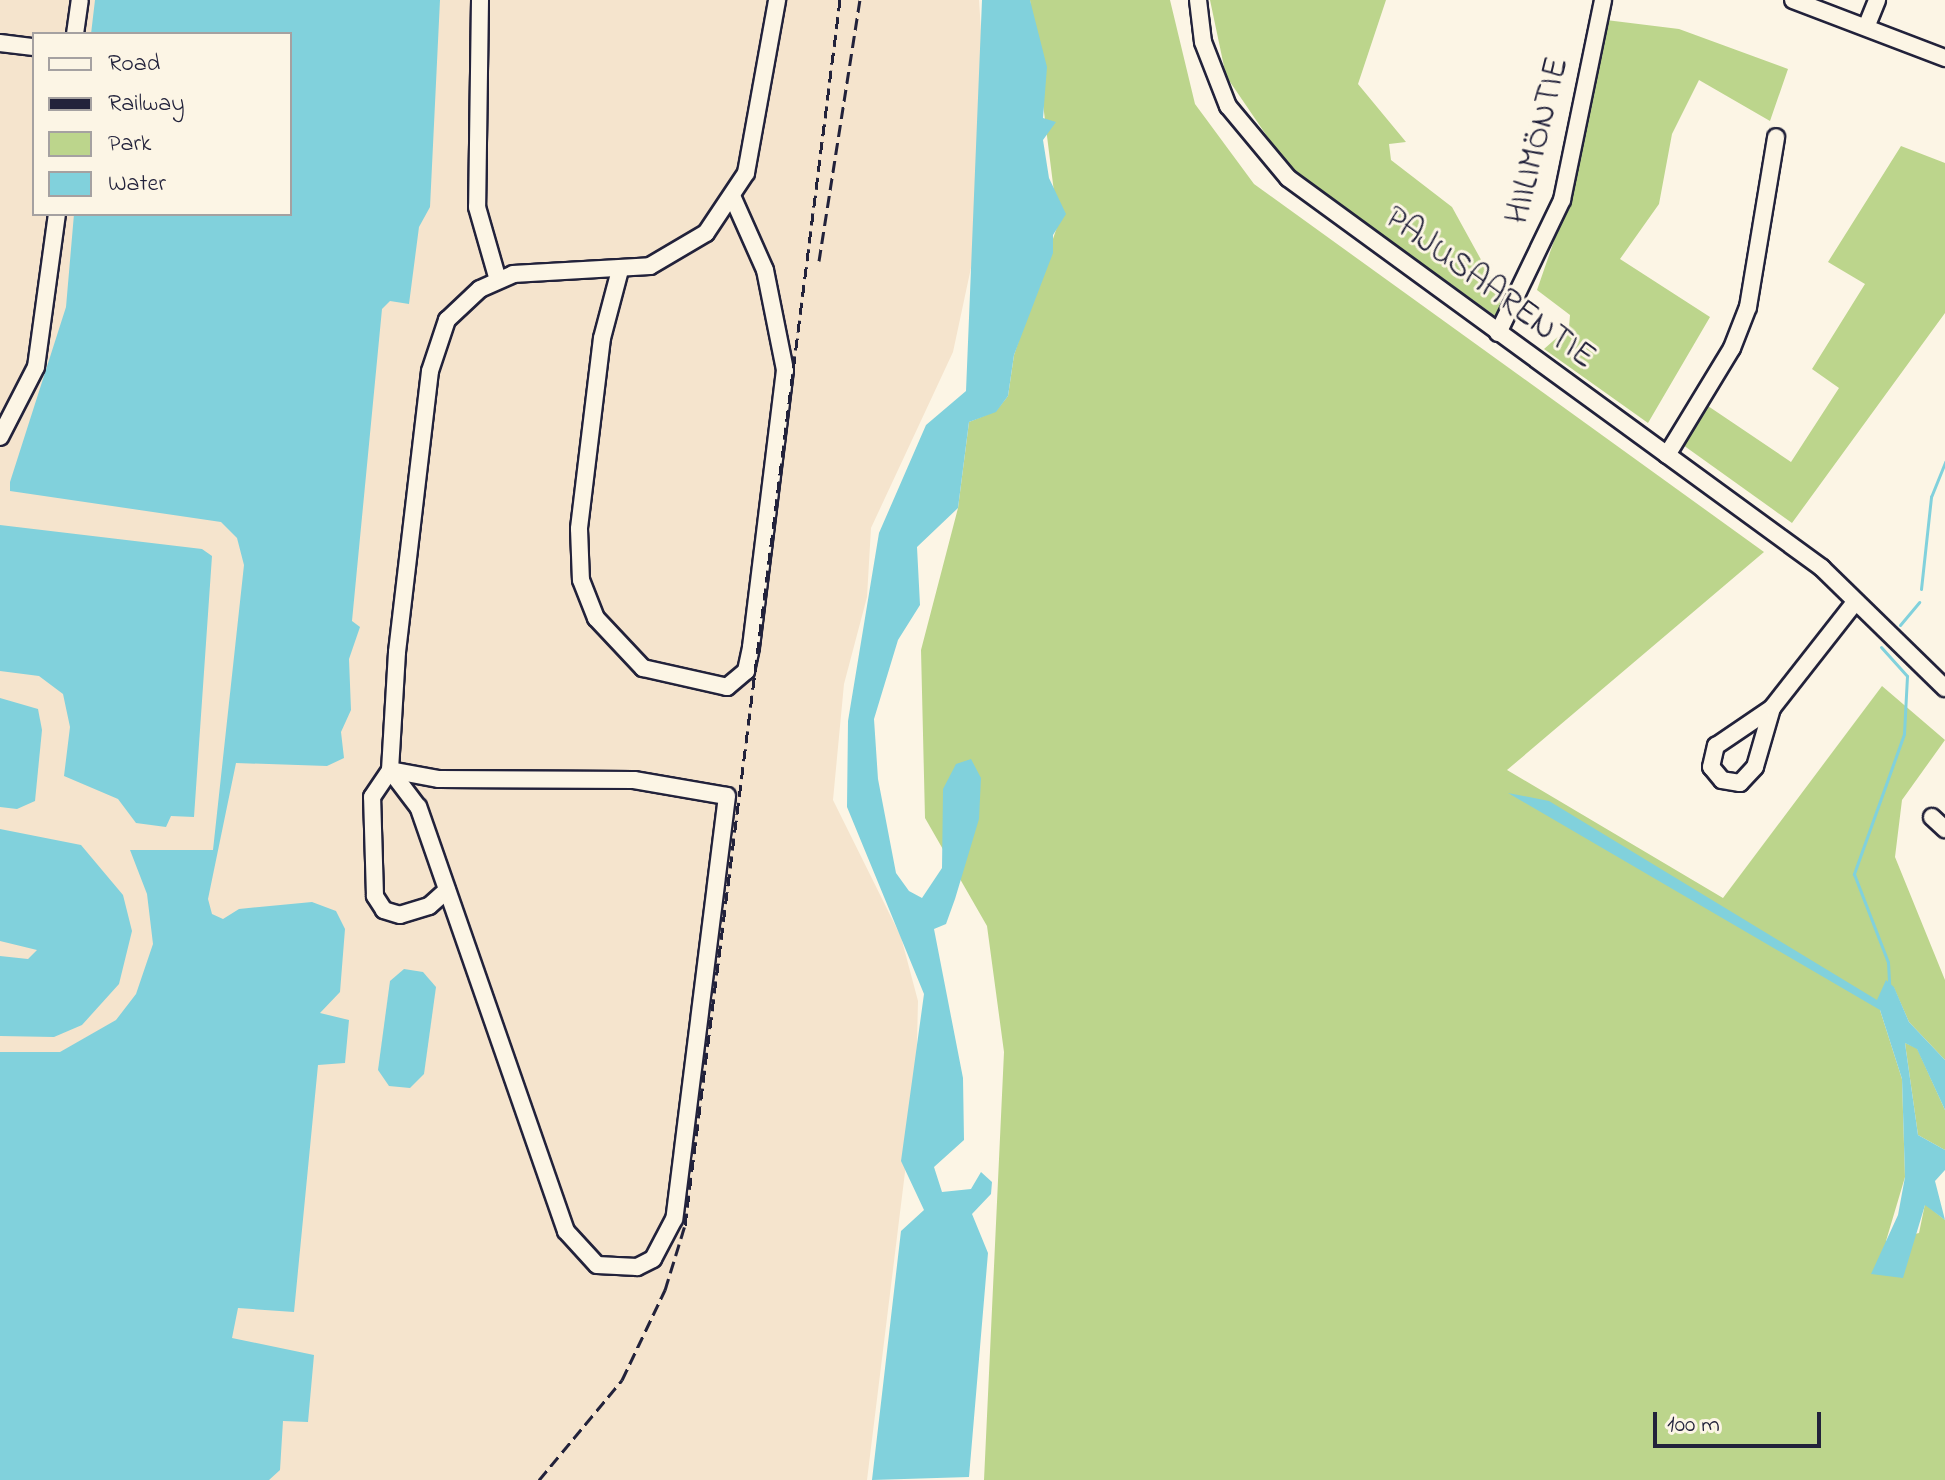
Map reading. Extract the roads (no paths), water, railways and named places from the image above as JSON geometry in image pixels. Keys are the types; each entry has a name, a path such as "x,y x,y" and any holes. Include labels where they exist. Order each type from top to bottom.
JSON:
{"street":[{"path":"75,32 80,0"},
{"path":"480,0 477,207 498,280"},
{"path":"447,890 429,906 400,915 384,910 375,896 372,797 390,770 432,363 455,311 498,280 527,271 620,270 687,248 733,198 750,159 777,0"},
{"name":"PAJUSAARENTIE","path":"1198,0 1214,75 1254,143 1328,211 1822,568 1945,688"},
{"name":"HIILIMÖNTIE","path":"1498,333 1562,200 1603,0"},
{"path":"1793,0 1867,25 1945,58"},
{"path":"1867,25 1877,0"},
{"path":"0,43 32,47"},
{"path":"1667,455 1732,348 1748,307 1776,137"},
{"path":"620,270 602,338 579,529 581,580 596,618 643,668 727,687 746,671 751,647 785,370 765,270 733,198"},
{"path":"0,437 36,367 57,216"},
{"path":"1772,708 1755,767 1740,783 1722,780 1711,767 1716,746 1772,708 1855,602"},
{"path":"390,770 439,779 634,780 727,796 676,1208 665,1243 637,1267 597,1265 566,1231 418,807 390,770"},
{"path":"1932,817 1945,829"}],"water":[{"path":"95,0 440,0 430,207 419,227 409,304 390,301 382,309 352,621 360,627 349,659 351,710 341,732 344,758 327,766 236,763 208,899 212,914 223,919 239,909 312,902 336,911 345,929 340,992 320,1013 349,1020 345,1063 318,1065 294,1312 238,1308 232,1338 314,1355 308,1422 283,1421 280,1470 269,1480 0,1480 0,1052 60,1052 116,1020 136,994 153,944 147,894 130,850 213,850 244,565 237,538 221,522 10,491 10,482 66,307 74,216 292,216 292,32 91,32"},
{"path":"982,0 1030,0 1047,67 1043,118 1056,122 1043,140 1049,178 1066,214 1053,235 1053,253 1014,355 1008,396 996,412 969,422 958,508 917,547 920,605 898,640 874,719 878,779 896,873 909,891 922,898 942,868 943,789 956,764 971,759 981,778 979,819 955,899 946,924 934,929 963,1078 964,1140 934,1167 942,1192 971,1189 981,1172 992,1182 991,1194 972,1214 988,1253 969,1477 872,1480 901,1231 924,1210 901,1161 924,994 847,807 848,721 879,533 926,425 966,391"},
{"path":"0,525 202,549 212,556 194,817 171,816 166,827 136,823 118,799 64,776 70,727 63,694 39,676 0,671"},
{"path":"0,698 38,709 42,730 35,801 17,809 0,807"},
{"path":"1508,793 1549,801 1877,1000 1886,980 1894,987 1909,1022 1945,1060 1945,1110 1917,1049 1905,1043 1918,1135 1945,1150 1945,1170 1935,1181 1945,1220 1925,1205 1903,1278 1871,1274 1898,1215 1905,1177 1902,1079 1880,1010"},
{"path":"0,829 81,845 123,895 132,931 119,984 82,1025 54,1037 0,1036 0,956 28,959 37,950 0,941"},
{"path":"404,969 423,972 436,987 424,1074 410,1088 389,1086 378,1070 390,981"}],"waterway":[{"path":"1921,589 1931,497 1945,462"},
{"path":"1900,625 1919,602"},
{"path":"1881,647 1907,676 1904,734 1854,874 1888,962 1889,984"}],"railway":[{"path":"539,1480 622,1380 665,1290 685,1225 840,0"},
{"path":"819,261 860,0"}]}
